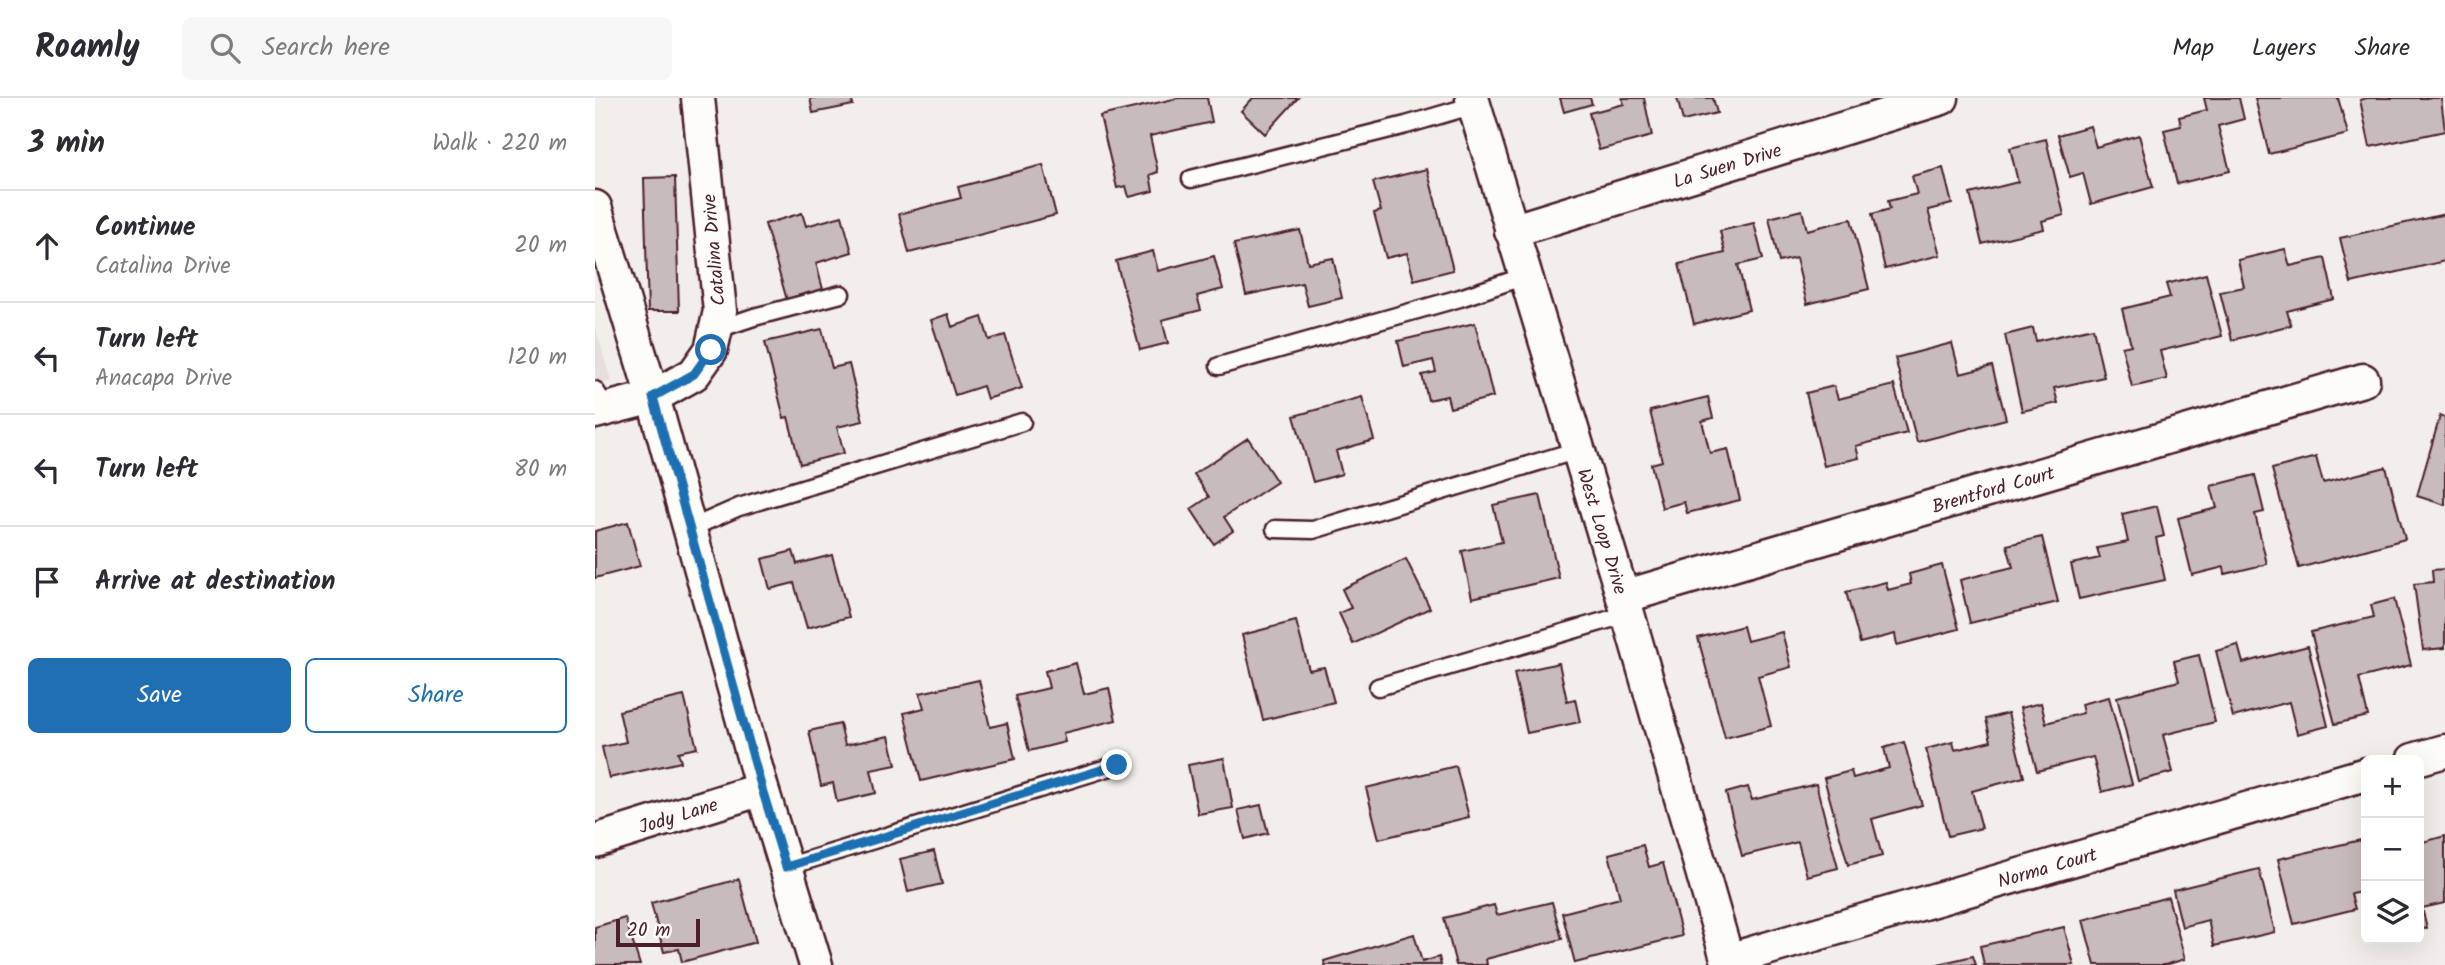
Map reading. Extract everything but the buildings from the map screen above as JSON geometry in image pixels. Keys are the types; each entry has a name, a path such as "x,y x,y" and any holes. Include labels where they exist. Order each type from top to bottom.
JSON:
{"street":[{"name":"Catalina Drive","path":"599,404 653,397 694,374 711,350 720,310 698,98"},
{"name":"La Suen Drive","path":"1511,230 1942,98"},
{"name":"West Loop Drive","path":"1473,101 1729,962"},
{"path":"595,208 653,397 762,789 816,965"},
{"name":"Brentford Court","path":"1625,606 2363,380"},
{"path":"2424,757 2445,751"},
{"name":"Norma Court","path":"1729,962 2361,775"},
{"name":"Jody Lane","path":"595,841 762,789"}],"lane":[{"path":"1191,179 1406,125 1473,101"},
{"path":"1219,366 1460,298 1525,276"},
{"path":"715,330 841,294"},
{"path":"689,529 739,507 1022,422"},
{"path":"1275,529 1313,530 1578,450"},
{"path":"1378,687 1625,606"},
{"path":"786,867 1117,765"}],"shaded area":[{"path":"595,326 611,381 595,386"}],"route":[{"path":"711,350 694,374 653,397 786,867 1117,765"}]}
